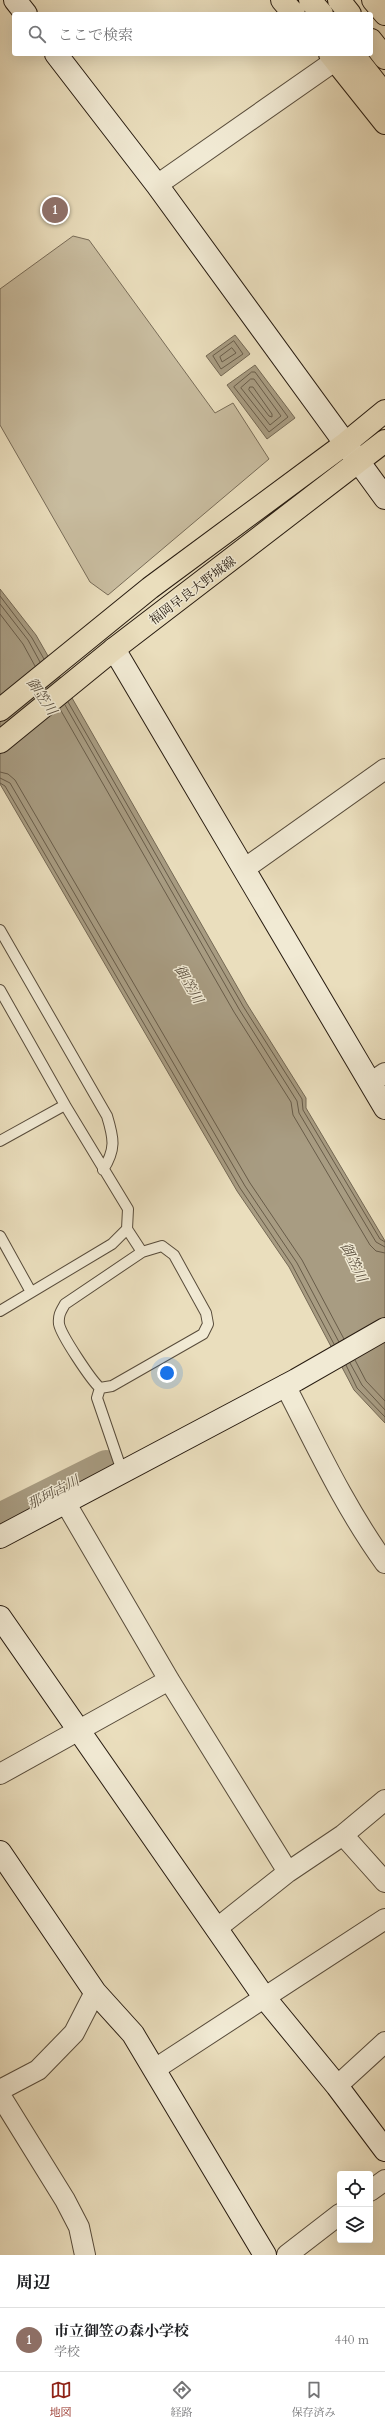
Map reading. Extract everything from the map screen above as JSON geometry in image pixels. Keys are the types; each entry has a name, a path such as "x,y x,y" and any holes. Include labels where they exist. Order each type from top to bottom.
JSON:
{"main road":[{"path":"282,0 292,12"},
{"path":"310,0 320,12"},
{"path":"339,0 348,12"},
{"path":"373,0 385,14"},
{"path":"373,43 385,58"},
{"path":"340,56 385,95"},
{"path":"340,56 385,123"},
{"name":"福岡早良大野城線","path":"0,710 150,588 346,443 385,411"},
{"name":"福岡早良大野城線","path":"0,742 114,649 385,442"}],"street":[{"path":"15,0 24,12"},
{"path":"58,56 157,186 385,498"},
{"path":"157,186 340,56"},
{"path":"114,649 244,869 378,1078 385,1108"},
{"path":"244,869 385,769"},
{"path":"0,1537 122,1471 291,1383 385,1329"},
{"path":"291,1383 332,1475 368,1540 385,1563"},
{"path":"65,1502 169,1680 288,1872"},
{"path":"0,1617 264,1997 336,2086 385,2150"},
{"path":"0,1774 169,1680"},
{"path":"216,1929 288,1872 343,1835 385,1800"},
{"path":"343,1835 385,1882"},
{"path":"0,1852 96,1992 133,2034 155,2068 265,2255"},
{"path":"155,2068 385,1919"},
{"path":"0,2090 38,2070 74,2033 96,1992"},
{"path":"336,2086 385,2042"},
{"path":"0,2095 65,2200 79,2227 85,2255"},
{"path":"373,2189 385,2180"},
{"path":"287,2255 337,2216"}],"lane":[{"path":"0,930 107,1116 113,1136 113,1155 103,1170"},
{"path":"0,990 65,1105 128,1209 127,1229 142,1252"},
{"path":"0,1140 65,1105"},
{"path":"0,1311 112,1244 127,1229"},
{"path":"0,1236 31,1292"},
{"path":"162,1246 174,1255 206,1313 208,1324 203,1334 112,1386 100,1388 92,1381 59,1325 59,1314 65,1304 142,1252 162,1246"},
{"path":"100,1388 97,1398 122,1471"}],"shaded area":[{"path":"73,236 89,240 215,413 233,403 269,459 108,595 90,582 0,425 0,289"}],"water":[{"path":"235,335 250,354 221,376 206,356"},
{"path":"255,365 295,418 267,439 227,385"},
{"name":"御笠川","path":"0,589 36,635 247,1004 306,1098 306,1108 385,1241 385,1423 354,1390 289,1267 237,1191 0,784"}],"waterway":[{"name":"那珂古川","path":"0,1519 106,1466"}],"place":[{"name":"市立御笠の森小学校","path":"55,210"}]}
